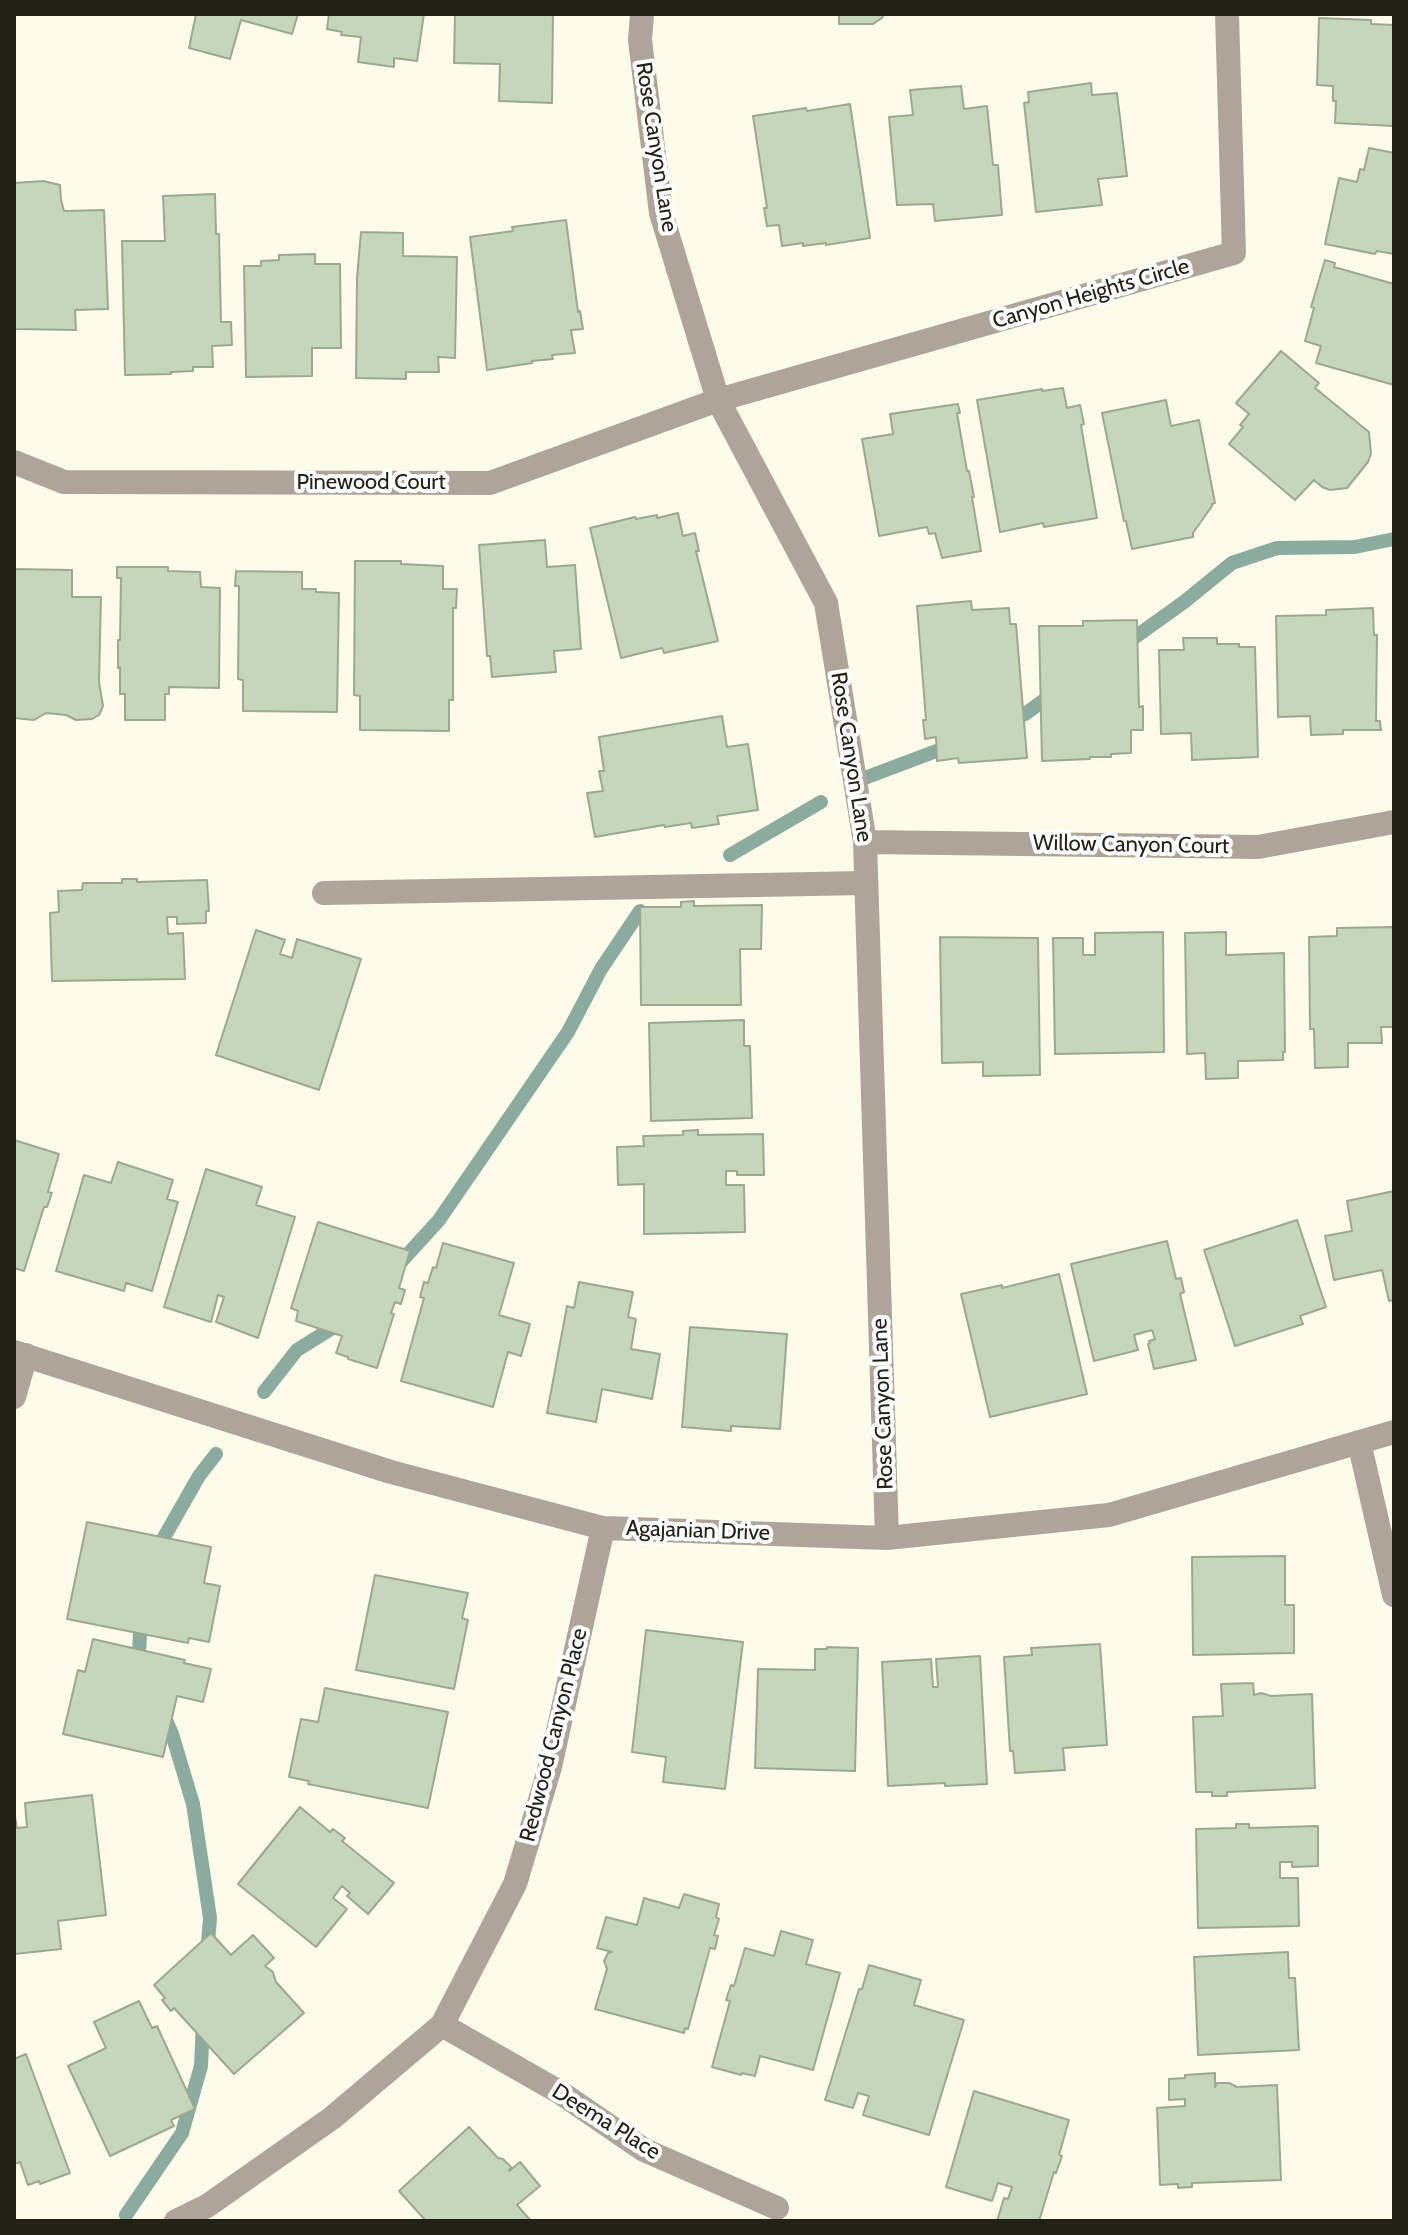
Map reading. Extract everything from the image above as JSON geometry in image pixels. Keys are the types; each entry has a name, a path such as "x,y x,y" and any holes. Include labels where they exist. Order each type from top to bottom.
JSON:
{"street":[{"name":"Rose Canyon Lane","path":"642,14 640,40 661,213 718,400 826,603 865,842 887,1538"},
{"name":"Canyon Heights Circle","path":"718,400 1234,253 1227,14"},
{"name":"Pinewood Court","path":"14,462 64,482 490,483 718,400"},
{"name":"Willow Canyon Court","path":"865,842 1258,847 1394,822"},
{"path":"324,893 866,883"},
{"path":"14,1397 20,1354"},
{"name":"Agajanian Drive","path":"20,1354 391,1472 603,1528 887,1538 1109,1515 1394,1432"},
{"path":"1359,1442 1394,1595"},
{"name":"Redwood Canyon Place","path":"176,2221 207,2206 332,2118 442,2025 515,1884 550,1767 603,1528"},
{"name":"Deema Place","path":"442,2025 561,2093 644,2150 777,2208"}],"building":[{"path":"196,14 298,14 292,34 241,20 230,59 189,48"},
{"path":"329,14 424,14 417,61 394,58 394,67 358,62 361,37 341,35 342,32 327,29"},
{"path":"455,14 553,14 552,103 499,101 500,64 454,63"},
{"path":"839,14 884,14 873,24 839,24"},
{"path":"1319,18 1371,20 1371,24 1394,25 1394,126 1335,123 1333,86 1317,85"},
{"path":"1091,83 1092,95 1117,93 1127,176 1098,179 1102,205 1036,212 1024,103 1029,102 1028,92"},
{"path":"961,86 964,109 987,106 993,165 998,165 1002,215 935,221 933,204 897,205 889,117 913,115 910,90"},
{"path":"850,104 870,238 826,245 803,246 803,243 782,246 779,225 767,226 753,116"},
{"path":"1369,148 1394,153 1394,254 1377,251 1375,254 1325,244 1339,178 1357,182 1360,169 1364,170"},
{"path":"43,181 60,185 64,211 104,210 108,309 75,310 76,330 14,329 14,183"},
{"path":"215,194 221,322 231,322 232,345 212,346 213,367 193,367 193,371 171,374 125,375 122,241 165,241 163,196"},
{"path":"566,220 583,329 571,330 575,353 487,370 470,237 513,231 512,227"},
{"path":"361,232 403,233 403,256 457,257 455,358 438,357 439,372 406,372 406,379 356,378 357,278"},
{"path":"315,254 315,264 340,264 341,348 312,348 312,376 246,377 244,266 261,266 261,261 279,260 279,255"},
{"path":"1325,260 1335,263 1334,267 1394,284 1394,385 1316,363 1321,346 1305,341"},
{"path":"1281,351 1319,383 1315,388 1369,432 1371,454 1368,462 1347,488 1330,490 1314,480 1295,500 1229,444 1249,414 1236,403"},
{"path":"1063,388 1067,408 1080,405 1097,518 1044,527 1043,523 1000,532 977,400"},
{"path":"1166,400 1171,426 1199,420 1215,503 1193,537 1132,549 1102,413"},
{"path":"958,404 981,551 942,558 935,533 929,534 927,527 879,536 862,439 893,434 890,414"},
{"path":"678,513 683,536 695,533 699,551 696,551 718,641 664,653 662,648 621,658 590,528 635,517 657,515 657,518"},
{"path":"545,540 547,567 575,565 581,649 554,651 556,672 492,677 490,656 487,656 479,545"},
{"path":"355,561 401,561 401,564 443,566 443,589 457,589 456,608 453,608 453,700 449,700 449,731 360,730 360,696 354,695"},
{"path":"117,567 168,567 168,571 200,572 201,587 220,588 219,688 169,687 169,694 165,694 165,720 125,720 125,694 120,694 118,668 121,578 117,578"},
{"path":"14,569 72,570 72,597 101,597 99,682 103,706 99,715 92,719 76,720 66,715 46,713 34,720 14,718"},
{"path":"236,571 302,572 302,589 339,593 337,712 243,711 243,680 238,679 239,586 235,586"},
{"path":"971,601 972,610 1009,608 1010,624 1016,624 1027,758 959,763 958,758 937,761 936,737 925,739 917,606"},
{"path":"1373,608 1374,635 1377,635 1376,721 1380,721 1381,730 1343,730 1343,734 1311,735 1310,716 1278,717 1276,616 1326,615 1326,610"},
{"path":"1137,620 1139,707 1143,706 1143,730 1131,730 1131,753 1042,761 1039,626 1083,626 1083,621"},
{"path":"1183,638 1217,638 1217,644 1255,647 1258,757 1192,760 1191,733 1161,734 1159,650 1184,650"},
{"path":"722,716 727,747 748,744 758,810 717,816 719,824 692,828 691,823 664,825 595,837 587,793 603,791 599,771 604,771 599,737"},
{"path":"122,879 137,879 137,882 207,880 209,911 206,911 206,923 177,924 177,917 167,917 168,934 183,933 185,979 52,981 50,913 59,912 58,891 82,890 83,883 122,883"},
{"path":"694,901 694,906 762,905 761,949 740,949 741,1005 641,1005 640,907 681,907 681,902"},
{"path":"1394,927 1394,1027 1381,1027 1382,1043 1348,1043 1348,1067 1315,1068 1314,1029 1310,1029 1309,937 1337,936 1337,928"},
{"path":"256,930 285,940 280,954 292,958 297,939 361,959 319,1090 216,1055"},
{"path":"1163,932 1164,1052 1055,1054 1053,938 1083,938 1083,955 1095,955 1095,933"},
{"path":"1226,932 1226,955 1284,953 1285,1052 1283,1060 1238,1061 1238,1078 1206,1079 1205,1053 1187,1054 1185,933"},
{"path":"940,937 1038,938 1040,1075 983,1076 983,1062 942,1063"},
{"path":"744,1020 744,1046 750,1046 752,1118 651,1121 649,1023"},
{"path":"698,1130 698,1135 763,1134 764,1175 737,1175 737,1171 726,1171 726,1185 744,1185 745,1232 644,1234 644,1184 618,1185 617,1147 644,1146 643,1136 683,1135 683,1131"},
{"path":"14,1140 59,1154 48,1192 52,1193 47,1207 44,1207 24,1271 14,1268"},
{"path":"118,1162 173,1180 167,1199 178,1202 152,1291 126,1283 124,1291 56,1271 84,1175 111,1183"},
{"path":"206,1169 262,1187 256,1205 295,1217 258,1338 216,1322 224,1297 218,1295 211,1322 164,1307"},
{"path":"1394,1191 1394,1300 1389,1301 1382,1270 1334,1280 1325,1236 1352,1231 1347,1201"},
{"path":"1297,1220 1326,1307 1300,1316 1303,1324 1235,1346 1204,1250"},
{"path":"318,1222 410,1251 399,1288 405,1290 401,1304 395,1302 391,1313 394,1314 377,1368 336,1353 342,1336 296,1321 298,1311 291,1308"},
{"path":"1167,1241 1176,1279 1181,1278 1184,1292 1180,1294 1196,1360 1154,1369 1148,1344 1155,1339 1152,1330 1134,1335 1138,1350 1094,1361 1071,1264"},
{"path":"443,1243 514,1263 499,1315 530,1324 521,1356 508,1352 493,1407 401,1381 424,1298 420,1297 424,1282 428,1283 433,1267 436,1268"},
{"path":"1059,1274 1087,1394 990,1417 961,1294"},
{"path":"579,1282 633,1292 628,1317 636,1319 631,1349 660,1354 652,1399 602,1389 596,1422 547,1413 567,1306 574,1308"},
{"path":"690,1327 787,1334 780,1429 731,1426 731,1431 682,1427"},
{"path":"87,1522 211,1547 204,1583 220,1586 209,1642 189,1638 188,1643 67,1619"},
{"path":"1285,1556 1285,1605 1294,1605 1294,1653 1193,1655 1192,1557"},
{"path":"375,1575 468,1593 462,1618 468,1620 454,1689 356,1670"},
{"path":"646,1630 743,1642 725,1789 663,1782 666,1757 632,1752"},
{"path":"93,1639 211,1669 203,1702 177,1696 163,1757 63,1734 78,1670 85,1672"},
{"path":"1100,1644 1107,1745 1063,1748 1065,1770 1015,1773 1013,1751 1010,1751 1004,1657 1032,1655 1031,1648"},
{"path":"858,1648 855,1771 755,1768 758,1669 815,1670 815,1649"},
{"path":"980,1656 987,1784 888,1786 882,1662 931,1659 933,1687 938,1687 936,1659"},
{"path":"1253,1683 1254,1695 1312,1694 1315,1788 1227,1792 1227,1796 1196,1792 1193,1717 1223,1716 1221,1684"},
{"path":"325,1688 448,1712 428,1808 308,1784 309,1781 289,1777 301,1719 318,1722"},
{"path":"92,1795 106,1915 58,1921 61,1949 15,1954 14,1811 17,1828 27,1827 25,1803"},
{"path":"300,1807 330,1832 333,1829 345,1838 342,1841 394,1883 368,1914 347,1896 350,1893 342,1886 333,1898 347,1909 316,1947 238,1884"},
{"path":"1236,1824 1249,1824 1249,1828 1318,1826 1318,1866 1292,1867 1292,1862 1280,1862 1280,1878 1298,1878 1299,1926 1198,1928 1196,1829 1236,1828"},
{"path":"684,1894 719,1904 715,1949 710,1948 688,2029 685,2028 684,2033 595,2009 607,1969 604,1961 612,1952 597,1948 606,1917 637,1925 644,1898 679,1908"},
{"path":"781,1931 813,1940 806,1964 840,1973 813,2070 760,2056 755,2076 712,2067 730,2001 726,2000 731,1985 734,1986 745,1948 774,1956"},
{"path":"211,1933 231,1955 253,1935 274,1958 265,1966 304,2013 234,2074 174,2008 171,2011 154,1985"},
{"path":"1288,1952 1289,1978 1295,1978 1299,2050 1198,2055 1194,1957"},
{"path":"869,1965 921,1980 914,2005 964,2020 929,2135 863,2115 869,2096 858,2093 853,2108 825,2100"},
{"path":"139,2001 152,2028 157,2026 195,2109 171,2120 174,2126 110,2156 68,2066 106,2048 94,2022"},
{"path":"26,2054 70,2173 28,2185 20,2162 14,2164 14,2059"},
{"path":"1215,2073 1215,2087 1217,2083 1237,2087 1277,2085 1281,2180 1192,2183 1192,2187 1178,2188 1178,2184 1160,2185 1157,2108 1185,2106 1185,2099 1169,2100 1169,2079"},
{"path":"974,2091 1069,2120 1059,2155 1062,2156 1039,2221 997,2221 1004,2198 1008,2199 1012,2187 998,2183 992,2201 946,2187"},
{"path":"469,2127 498,2158 511,2167 509,2171 520,2162 540,2186 517,2205 531,2221 426,2221 399,2191"}],"waterway":[{"path":"1124,645 1232,563 1277,548 1355,547 1394,539"},
{"path":"1007,721 1025,714 1054,693"},
{"path":"862,779 955,744"},
{"path":"730,855 821,802"},
{"path":"399,1264 439,1220 568,1032 601,969 640,911"},
{"path":"264,1392 297,1350 342,1322"},
{"path":"155,1553 199,1476 216,1454"},
{"path":"141,1614 139,1653 143,1664"},
{"path":"163,1713 193,1804 210,1918 207,1955"},
{"path":"126,2215 182,2133 201,2066 203,2023"}]}
